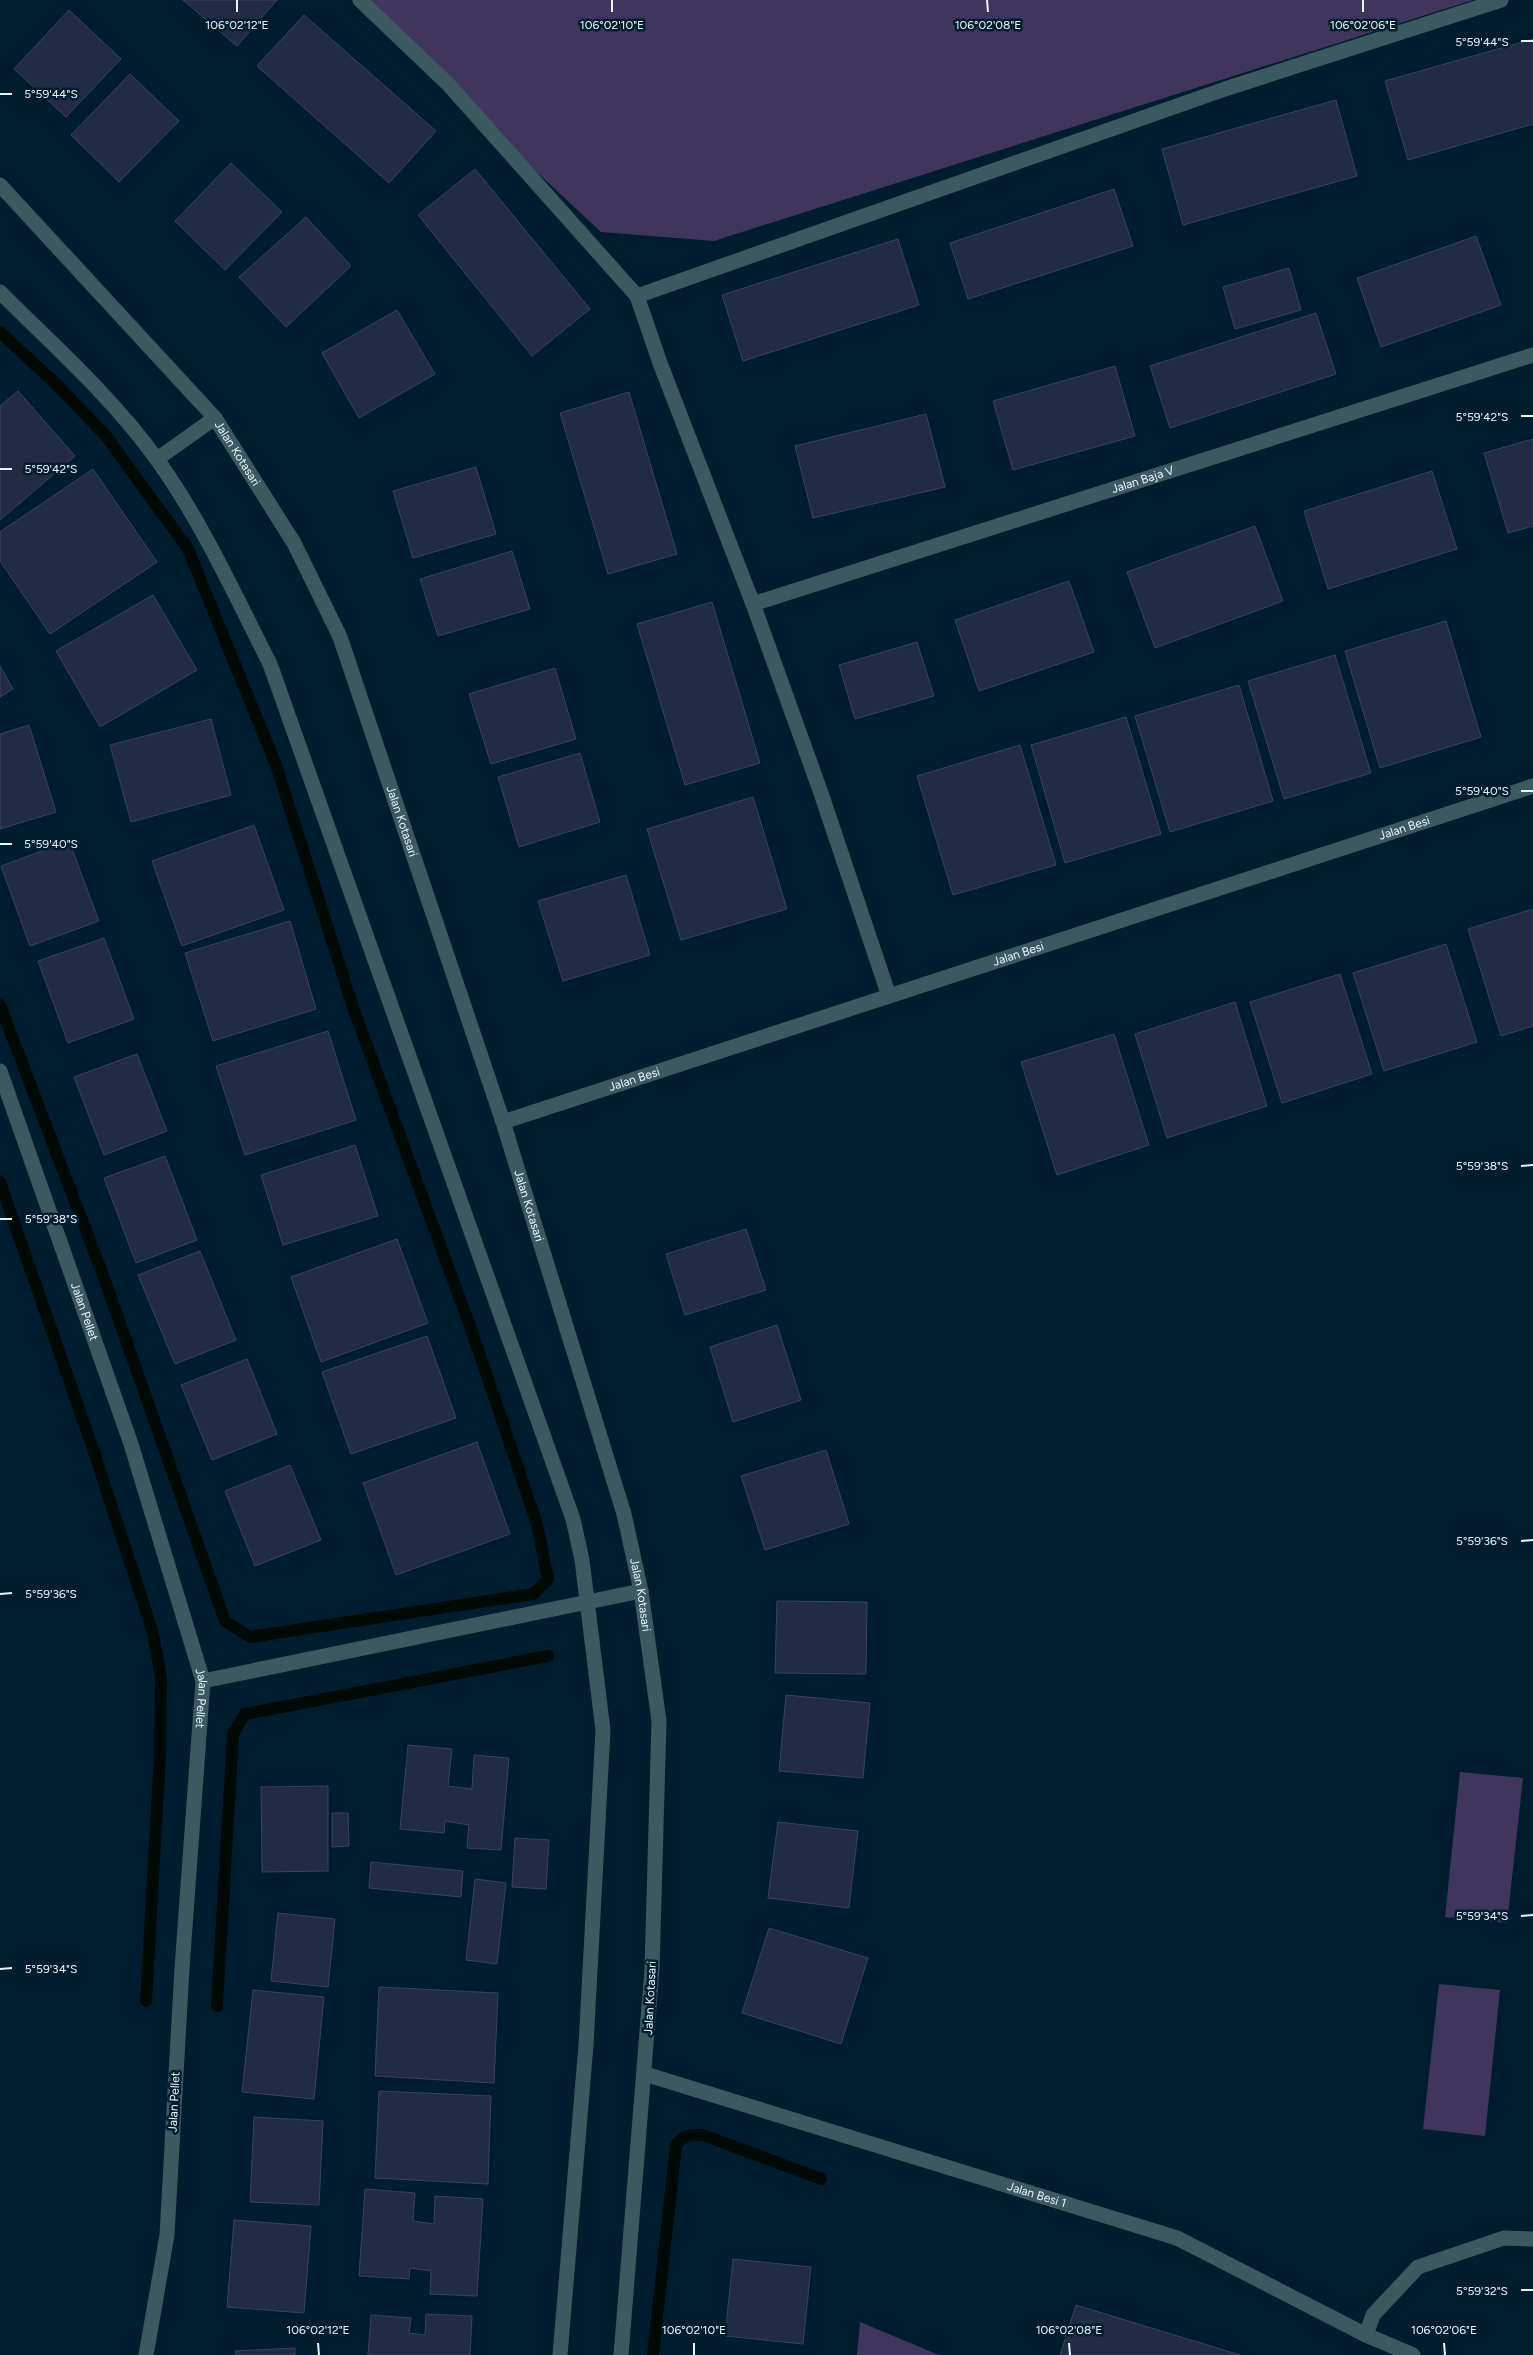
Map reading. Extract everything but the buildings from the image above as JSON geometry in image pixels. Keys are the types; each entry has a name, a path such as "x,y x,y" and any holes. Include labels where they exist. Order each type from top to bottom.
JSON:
{"street":[{"path":"360,0 448,84 637,296 660,363 753,604 821,793 889,996"},
{"path":"637,296 1225,89 1502,0"},
{"name":"Jalan Kotasari","path":"0,185 215,418 294,543 340,637 503,1122 624,1514 641,1591 659,1721 652,1969 621,2355"},
{"path":"0,292 124,418 157,459 212,548 270,664 573,1519 582,1560 603,1730 586,2045 560,2355"},
{"name":"Jalan Baja V","path":"753,604 1533,355"},
{"path":"157,459 215,418"},
{"name":"Jalan Besi","path":"503,1122 1533,786"},
{"name":"Jalan Pellet","path":"0,1071 131,1444 203,1681 182,1968 167,2235 146,2355"},
{"path":"203,1681 641,1591"},
{"name":"Jalan Besi 1","path":"645,2074 1177,2238 1366,2335 1413,2355"},
{"path":"1366,2335 1372,2315 1418,2266 1504,2238 1533,2239"}],"shaded area":[{"path":"352,0 1473,0 714,241 601,232"},
{"path":"1460,1772 1523,1778 1507,1923 1445,1917"},
{"path":"1439,1984 1500,1990 1485,2136 1423,2129"},
{"path":"860,2322 939,2355 857,2355"}],"waterway":[{"path":"0,332 56,384 106,436 188,549 276,765 355,1013 475,1340 537,1524 548,1579 533,1594 250,1637 225,1621 103,1275 0,1005"},
{"path":"0,1182 94,1452 153,1633 161,1678 160,1756 146,2001"},
{"path":"217,2006 233,1734 245,1714 548,1656"},
{"path":"653,2355 676,2145 681,2139 688,2136 703,2135 821,2179"}]}
